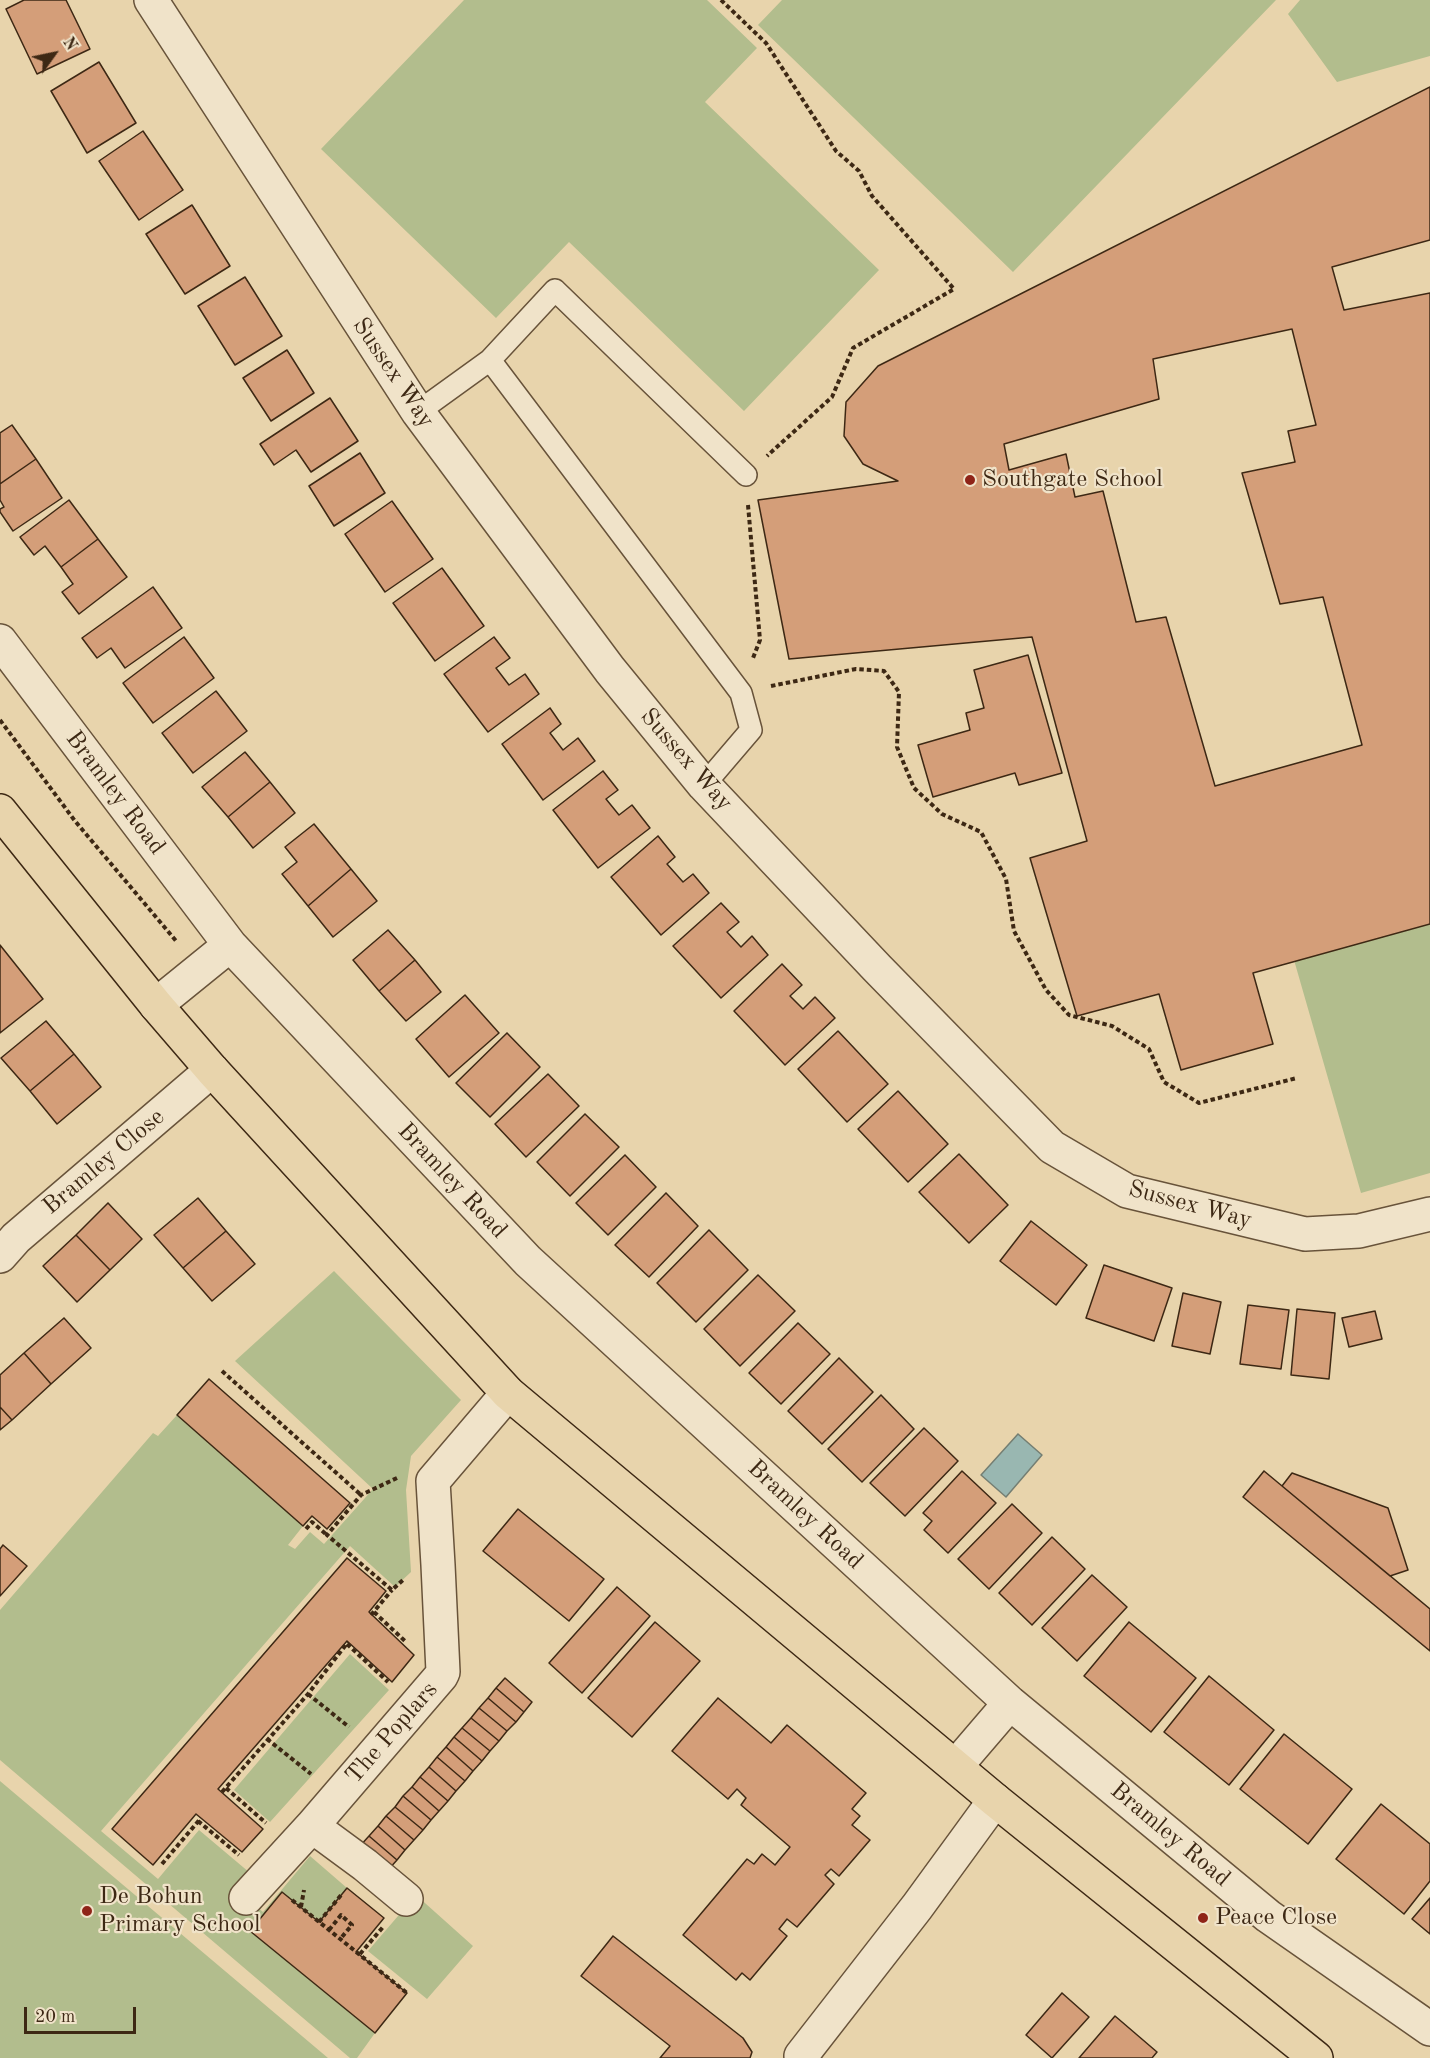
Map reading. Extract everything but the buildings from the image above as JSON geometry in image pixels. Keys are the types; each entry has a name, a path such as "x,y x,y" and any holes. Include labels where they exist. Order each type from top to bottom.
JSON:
{"main road":[{"path":"0,811 156,1005 212,1070 508,1393 995,1800 1316,2058"}],"street":[{"name":"Sussex Way","path":"151,0 418,412 610,670 704,785 877,968 1052,1147 1127,1191 1305,1234 1359,1231 1430,1214"},
{"name":"Bramley Road","path":"0,641 230,945 528,1261 1010,1703 1268,1916 1430,2028"},
{"path":"156,1005 230,945"},
{"name":"Bramley Close","path":"5,1239 212,1070"},
{"name":"The Poplars","path":"256,1888 443,1672 433,1481 508,1393"},
{"path":"956,1766 1010,1703"},
{"path":"801,2056 917,1906 995,1800"},
{"path":"302,1836 365,1865 406,1899"}],"lane":[{"path":"418,412 490,360 555,290 746,476"},
{"path":"490,360 741,693 751,730 704,785"}],"path":[{"path":"721,0 766,43 837,151 860,171 872,196 954,289 853,348 832,397 746,476 760,640 741,693"},
{"path":"741,693 856,669 884,671 899,692 897,747 914,788 942,814 981,832 1006,879 1014,931 1046,990 1069,1015 1112,1026 1149,1049 1164,1082 1199,1103 1297,1078"},
{"path":"0,720 75,821 179,944"},
{"path":"222,1371 361,1495"},
{"path":"327,1535 361,1495 400,1477"},
{"path":"306,1529 312,1522 393,1589 371,1615"},
{"path":"222,1792 308,1694 347,1643 415,1707"},
{"path":"308,1694 352,1730"},
{"path":"267,1739 311,1774"},
{"path":"226,1788 302,1836"},
{"path":"162,1864 200,1820 256,1888"},
{"path":"292,1899 407,1993"},
{"path":"329,1930 341,1915 352,1925 341,1938"}],"green space":[{"path":"464,0 707,0 757,48 705,102 879,270 744,411 569,242 496,318 321,149"},
{"path":"782,0 1276,0 1013,272 758,25"},
{"path":"1300,0 1430,0 1430,56 1337,82 1288,14"},
{"path":"1430,921 1430,1173 1361,1193 1294,960"},
{"path":"334,1271 461,1400 411,1456 406,1490 411,1572 395,1587 350,1546 101,1831 158,1879 199,1830 256,1878 242,1894 263,1912 310,1856 347,1888 319,1922 282,1892 250,1931 375,2033 357,2058 350,2058 0,1760 0,1610 153,1433 158,1436 177,1415 303,1526 288,1545 295,1549 310,1532 324,1544 373,1489 235,1361"},
{"path":"350,1654 389,1690 270,1822 234,1790"},
{"name":"De Bohun Primary School","path":"0,1781 328,2058 0,2058"},
{"path":"416,1895 473,1946 427,1999 368,1951"}],"water":[{"path":"1018,1434 1042,1455 1006,1497 981,1475"}],"place":[{"name":"Southgate School","path":"970,480"},
{"name":"De Bohun Primary School","path":"87,1911"},
{"name":"Peace Close","path":"1203,1918"}]}
